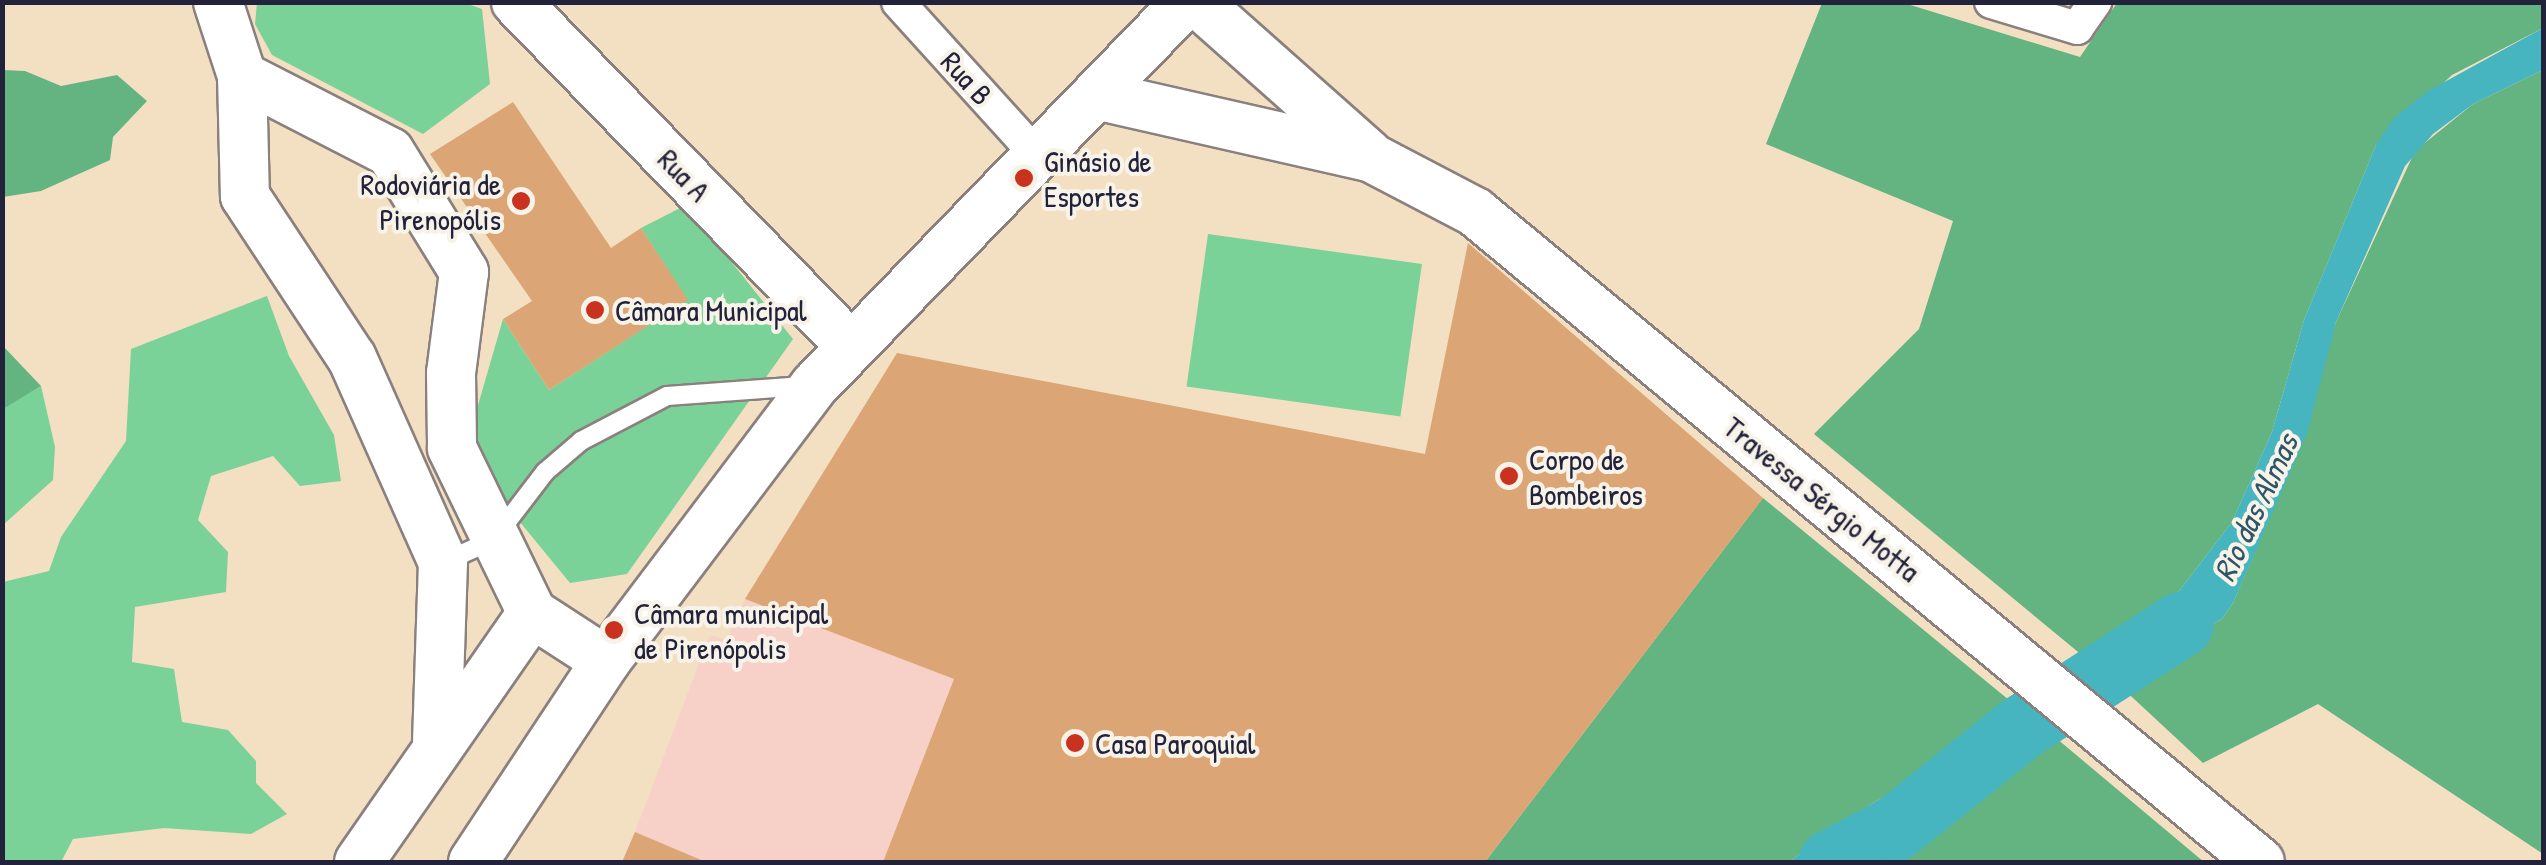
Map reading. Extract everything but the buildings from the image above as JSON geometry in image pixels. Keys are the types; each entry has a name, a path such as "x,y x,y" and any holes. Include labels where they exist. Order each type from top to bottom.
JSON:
{"street":[{"path":"218,2 242,76 245,196 352,358 443,562 437,741"},
{"name":"Rua A","path":"516,2 851,347"},
{"name":"Rua B","path":"898,2 1036,154"},
{"path":"473,862 606,661 814,385 1186,2"},
{"path":"1197,2 1370,156"},
{"path":"1991,2 2086,15"},
{"path":"242,76 390,152 464,272 450,373 452,448 532,613 606,661"},
{"path":"1096,96 1370,156"},
{"name":"Travessa Sérgio Motta","path":"1370,156 1475,212 1784,472 1970,618 2260,862"},
{"path":"359,862 437,741 532,613"}],"lane":[{"path":"443,562 494,540 545,472 582,440 667,396 814,385"}],"shaded area":[{"path":"745,599 954,679 883,862 706,862 635,832 710,635 727,640"}],"green space":[{"path":"462,2 482,9 490,84 423,134 272,55 255,24 257,3"},
{"path":"1822,3 1904,3 2080,57 2117,3 2543,3 2543,28 2452,75 2376,145 2304,320 2272,432 2232,522 2173,599 2089,661 1814,434 1919,329 1953,221 1766,144"},
{"path":"3,70 25,71 61,86 117,75 147,101 113,137 110,160 41,191 3,197"},
{"path":"2543,70 2543,854 2318,704 2203,763 2118,684 2143,675 2185,638 2222,619 2233,603 2281,491 2336,322 2415,151 2473,104"},
{"path":"686,205 793,339 627,574 570,583 474,466 476,412 503,319 549,390 687,300 641,228"},
{"path":"1208,234 1422,264 1400,417 1187,387"},
{"path":"267,296 289,356 334,435 341,481 300,486 273,456 211,476 198,520 228,552 226,592 135,607 132,662 174,669 182,722 228,730 256,761 256,783 287,814 251,834 164,828 73,839 61,862 3,862 3,582 49,571 61,537 126,441 131,349"},
{"path":"3,346 41,386 2,409"},
{"path":"41,386 55,447 53,480 3,525 2,409"},
{"path":"1763,498 2015,705 1937,768 1873,803 1789,862 1485,862"},
{"path":"2050,733 2204,862 1887,862 2004,781"}],"water":[{"path":"2543,28 2543,70 2473,104 2433,134 2405,166 2336,322 2307,434 2233,603 2222,619 2185,638 2143,675 2118,684 2089,661 2173,599 2232,522 2272,432 2304,320 2376,145 2393,119 2428,91"},
{"path":"2015,705 2050,733 2004,781 1887,862 1789,862 1873,803 1937,768"}],"waterway":[{"name":"Rio das Almas","path":"1830,862 1895,828 2021,727 2181,624"}],"place":[{"name":"Ginásio de Esportes","path":"1024,178"},
{"name":"Rodoviária de Pirenopólis","path":"521,201"},
{"name":"Câmara Municipal","path":"595,310"},
{"name":"Corpo de Bombeiros","path":"1509,476"},
{"name":"Câmara municipal de Pirenópolis","path":"614,630"},
{"name":"Casa Paroquial","path":"1075,743"}]}
